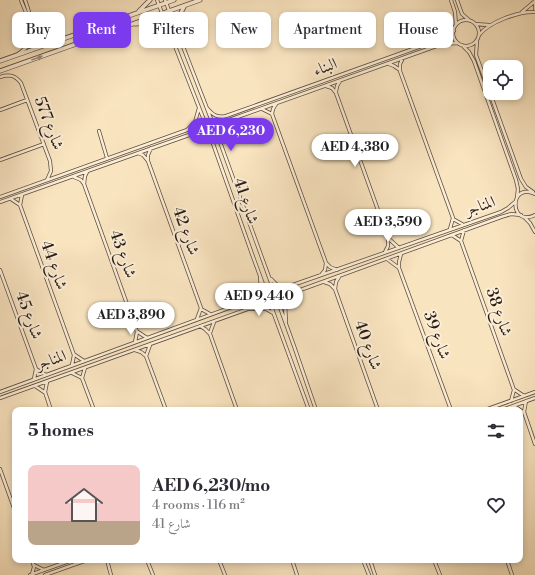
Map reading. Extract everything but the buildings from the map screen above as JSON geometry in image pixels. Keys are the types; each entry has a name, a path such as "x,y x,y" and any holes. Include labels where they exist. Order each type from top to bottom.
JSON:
{"street":[{"path":"16,55 28,45 32,35 21,0"},
{"path":"25,0 29,12"},
{"path":"137,13 150,0"},
{"name":"شارع 41","path":"157,0 162,12"},
{"path":"65,38 174,0"},
{"path":"166,12 200,0"},
{"path":"451,0 456,12 454,36 458,43 470,46 477,40"},
{"path":"456,0 462,14 475,24 478,29 479,36"},
{"name":"شارع 41","path":"165,2 169,11"},
{"path":"483,74 476,54 477,40 479,36 490,25 522,12 535,10 535,2"},
{"path":"522,12 535,2"},
{"path":"180,12 184,6"},
{"path":"456,25 464,20 471,21"},
{"path":"475,24 490,25"},
{"name":"البناء","path":"206,106 214,115 219,117 226,116 441,39 454,31"},
{"name":"البناء","path":"220,142 220,131 225,123 442,44 450,42 458,43"},
{"path":"0,71 73,45"},
{"path":"462,45 472,57 516,180 518,189 515,202 516,210 530,223 535,232"},
{"path":"0,61 36,48"},
{"name":"شارع 41","path":"176,48 211,138 308,407"},
{"name":"شارع 41","path":"183,48 220,142 286,322 315,407"},
{"path":"403,58 400,64 400,71 453,218 450,230"},
{"path":"387,64 394,66 400,71"},
{"name":"شارع 577","path":"0,77 8,75 15,77 21,83 51,166 49,176 46,180"},
{"path":"336,93 337,86 340,81"},
{"path":"326,86 332,88 336,93 388,238 388,246 385,252"},
{"path":"0,110 27,100"},
{"path":"493,100 521,179 526,187 534,193"},
{"path":"276,104 272,114 326,263 330,268 337,270"},
{"path":"0,197 190,128 197,120 199,108"},
{"path":"261,109 272,114"},
{"path":"99,132 107,158"},
{"path":"0,202 192,134 200,134 211,138"},
{"path":"0,160 44,144"},
{"path":"148,161 151,148"},
{"path":"138,153 143,155 148,161"},
{"name":"شارع 42","path":"148,161 200,308"},
{"path":"84,184 87,172"},
{"path":"74,177 79,178 84,184"},
{"name":"شارع 43","path":"84,184 138,332"},
{"path":"517,197 523,192 534,193"},
{"path":"10,199 20,205 23,194"},
{"name":"المناجر","path":"0,392 267,294 501,212 515,202"},
{"name":"شارع 44","path":"20,205 74,355"},
{"name":"المناجر","path":"0,398 214,322 506,215 531,217 535,215"},
{"path":"453,218 463,225"},
{"path":"451,235 457,237 461,241 464,230"},
{"path":"388,238 399,248"},
{"name":"شارع 38","path":"461,241 514,390"},
{"name":"شارع 39","path":"401,253 399,268 450,407"},
{"path":"386,259 399,268"},
{"path":"321,276 325,270 326,263"},
{"name":"شارع 45","path":"0,270 36,369"},
{"path":"255,299 261,291 260,276"},
{"path":"335,289 336,282 340,276"},
{"path":"269,278 276,285 292,286"},
{"path":"324,282 330,284 335,289"},
{"name":"شارع 40","path":"335,289 377,407"},
{"path":"286,322 285,303 289,294"},
{"path":"197,320 200,308 212,314"},
{"name":"المناجر","path":"249,309 266,309 274,314"},
{"path":"210,334 214,322"},
{"path":"200,326 210,334 236,407"},
{"path":"135,342 138,332 142,336 148,338"},
{"path":"146,356 150,344"},
{"path":"135,350 146,356 165,407"},
{"path":"72,365 74,355 84,361"},
{"path":"82,378 85,368"},
{"path":"34,379 36,369 46,375"},
{"path":"72,372 78,374 82,378 93,407"},
{"path":"47,382 45,392 50,407"},
{"path":"34,386 45,392"},
{"path":"511,401 514,390 525,396"},
{"path":"494,407 535,392"},
{"path":"513,406 535,398"},
{"path":"526,401 524,412 535,444"},
{"path":"0,469 12,503"},
{"path":"31,575 64,563"},
{"path":"45,575 79,563"},
{"path":"107,563 111,575"},
{"path":"149,563 153,575"},
{"path":"220,563 225,575"},
{"path":"293,563 297,575"},
{"path":"365,563 369,575"},
{"path":"371,563 375,575"},
{"path":"435,563 440,575"},
{"path":"507,563 512,575"},
{"path":"31,575 34,564 38,568 44,570"}]}
